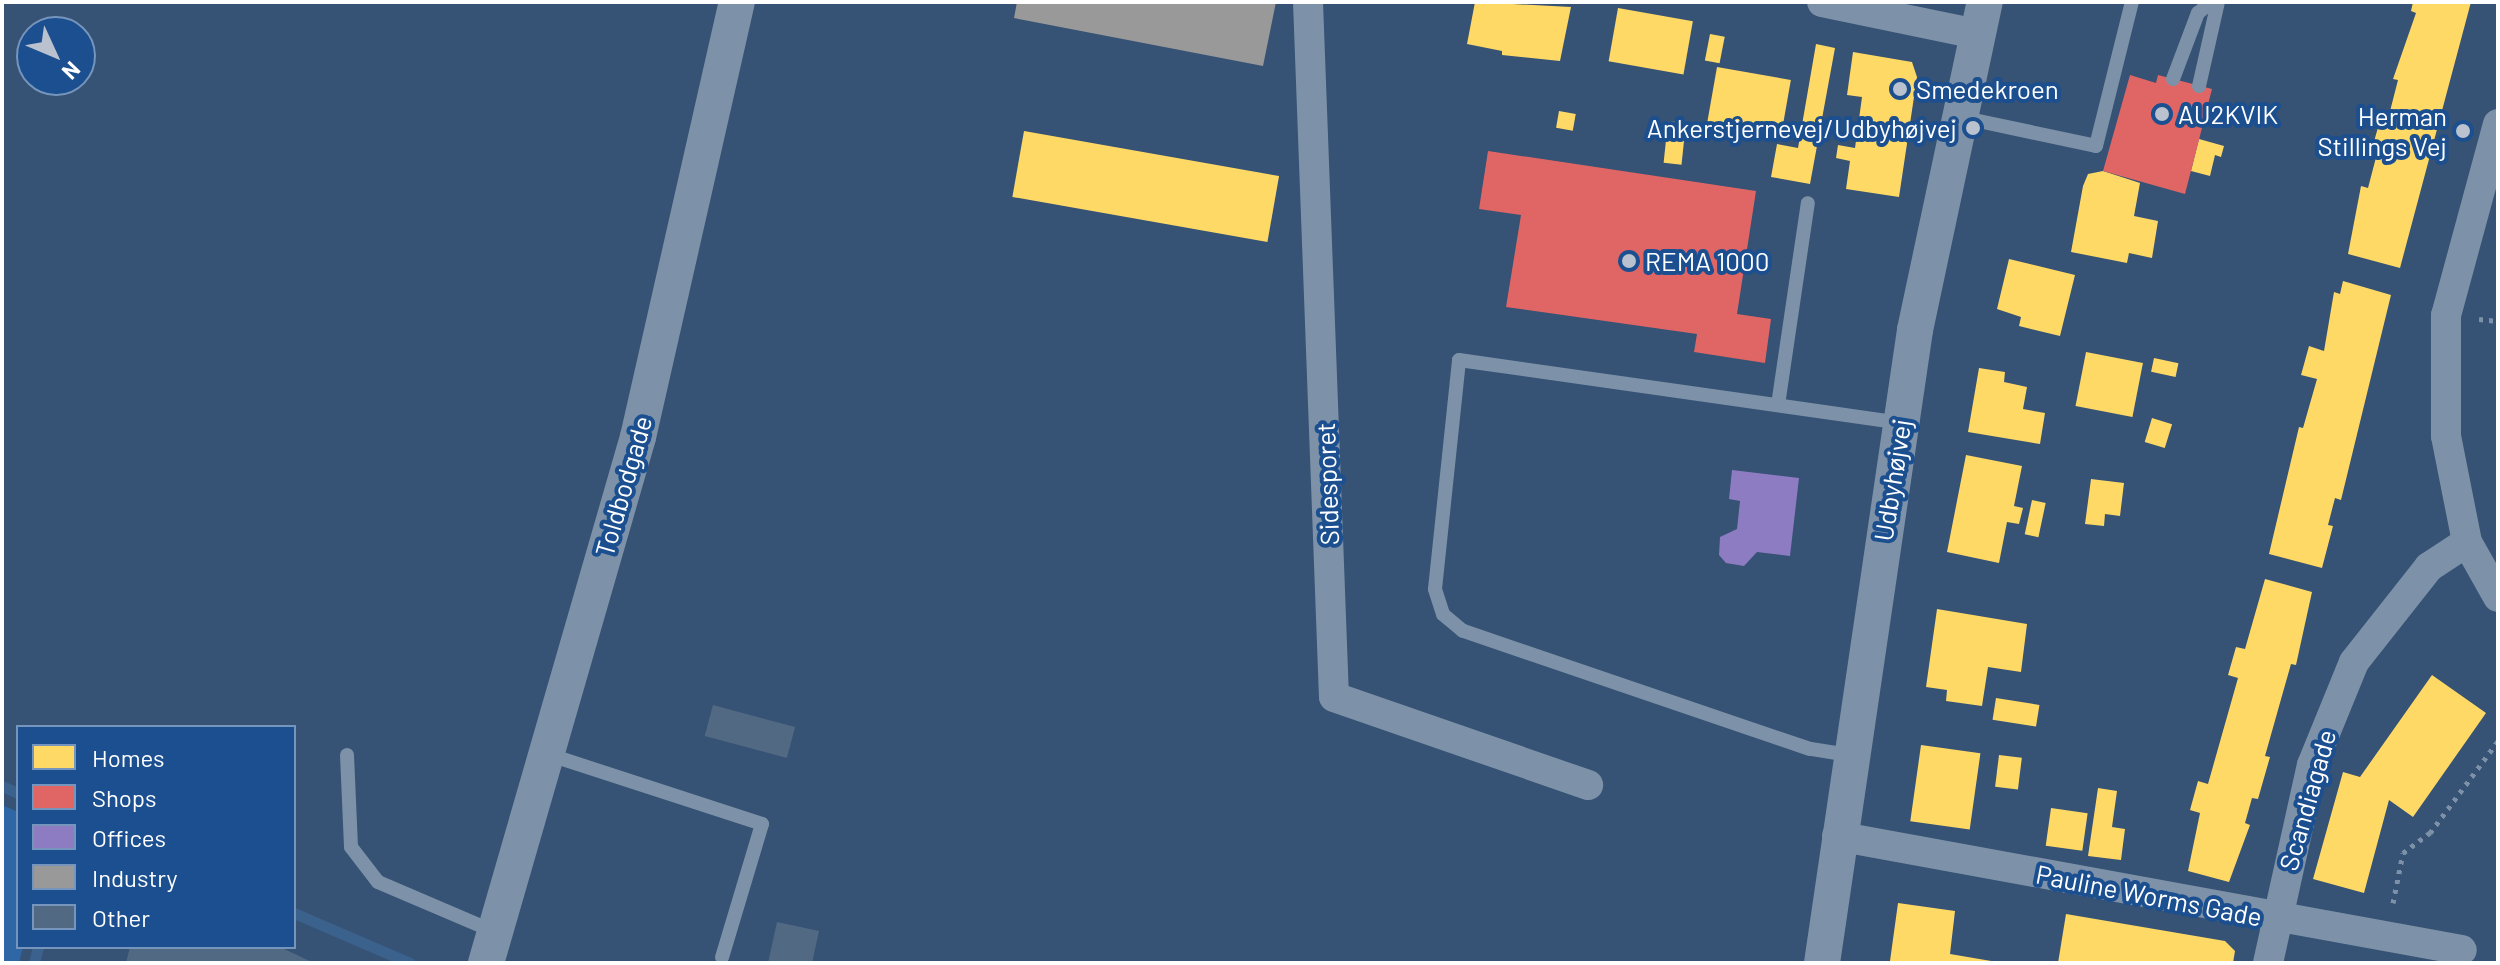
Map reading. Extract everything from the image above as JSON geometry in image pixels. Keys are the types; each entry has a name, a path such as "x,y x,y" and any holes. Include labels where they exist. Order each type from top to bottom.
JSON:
{"street":[{"name":"Toldbodgade","path":"490,948 638,437 737,2"},
{"name":"Sidesporet","path":"1308,2 1334,697 1588,785"},
{"path":"1822,2 1981,18"},
{"name":"Udbyhøjvej","path":"1822,963 1837,836 1901,423 1981,18"},
{"path":"2498,124 2446,315 2446,436 2467,542 2498,597"},
{"name":"Scandiagade","path":"2268,963 2275,919 2312,765 2354,662 2429,567 2467,542"},
{"name":"Pauline Worms Gade","path":"1837,836 2275,919 2462,950"}],"lane":[{"path":"1960,117 2096,146 2132,2"},
{"path":"2173,79 2198,13 2211,2"},
{"path":"2199,86 2218,2"},
{"path":"1778,405 1808,203"},
{"path":"1849,755 1810,749 1463,631 1443,614 1435,589 1459,360 1901,423"},
{"path":"546,754 762,824 722,957"},
{"path":"347,755 351,847 378,882 490,948"}],"path":[{"path":"2386,936 2403,853 2430,833 2498,741"}],"shaded area":[{"path":"2,805 16,811 16,949 22,949 19,963 2,963"}],"building: Homes":[{"path":"1475,2 1571,7 1560,61 1502,55 1502,51 1467,44"},
{"path":"2413,2 2471,2 2400,268 2348,254 2361,186 2368,188 2379,146 2373,145 2381,117 2388,119 2398,80 2393,79 2416,13 2411,11"},
{"path":"1618,8 1693,21 1683,74 1609,61"},
{"path":"1710,34 1725,37 1720,63 1705,61"},
{"path":"1816,44 1835,48 1810,184 1771,177 1777,144 1798,148"},
{"path":"1853,52 1912,62 1917,77 1899,197 1846,189 1850,161 1836,158 1838,145 1855,148 1862,97 1847,95"},
{"path":"1717,67 1791,80 1781,135 1707,122"},
{"path":"1559,111 1576,114 1573,131 1556,128"},
{"path":"1668,121 1686,123 1682,165 1664,163"},
{"path":"1024,131 1279,176 1267,242 1012,197"},
{"path":"2199,139 2224,146 2221,157 2215,155 2210,176 2191,171"},
{"path":"2103,171 2140,183 2134,216 2158,221 2152,258 2129,253 2127,263 2071,252 2083,186 2088,174"},
{"path":"2009,259 2075,275 2060,336 2019,326 2021,317 1997,309"},
{"path":"2343,281 2391,295 2341,500 2335,498 2328,525 2333,526 2322,568 2269,554 2299,427 2303,428 2317,379 2301,375 2309,346 2324,351 2334,292 2340,294"},
{"path":"2086,352 2143,363 2132,417 2076,406"},
{"path":"2154,358 2178,363 2176,377 2151,372"},
{"path":"1979,368 2005,372 2004,382 2027,387 2023,409 2045,413 2040,444 1968,432"},
{"path":"2152,418 2172,424 2165,448 2145,442"},
{"path":"1966,455 2022,466 2014,506 2023,508 2019,524 2007,522 1999,563 1947,552"},
{"path":"2091,479 2124,483 2120,516 2105,514 2104,526 2085,524"},
{"path":"2032,500 2046,503 2038,537 2025,534"},
{"path":"2265,579 2312,592 2296,665 2291,664 2265,756 2270,757 2258,799 2252,798 2245,823 2250,825 2229,882 2188,871 2200,813 2190,810 2198,781 2208,784 2238,678 2228,675 2236,647 2245,649"},
{"path":"1937,609 2027,624 2021,672 1988,667 1982,706 1946,701 1947,690 1926,687"},
{"path":"2432,675 2486,713 2413,817 2389,800 2364,893 2313,879 2343,772 2360,777"},
{"path":"1996,698 2039,705 2036,727 1993,720"},
{"path":"1921,745 1980,753 1970,830 1910,821"},
{"path":"1999,755 2022,758 2018,790 1995,787"},
{"path":"2098,788 2117,791 2112,827 2125,829 2121,860 2088,856"},
{"path":"2051,808 2088,813 2082,851 2046,846"},
{"path":"1898,903 1955,911 1950,954 2003,963 1890,961"},
{"path":"2066,914 2225,941 2235,951 2233,963 2058,963"}],"building: Shops":[{"name":"AU2KVIK","path":"2130,75 2156,83 2158,75 2212,89 2185,194 2103,171"},
{"name":"REMA 1000","path":"1488,151 1756,191 1737,314 1771,319 1765,363 1694,352 1697,334 1506,307 1521,215 1479,209"}],"building: Offices":[{"path":"1732,470 1799,478 1790,556 1757,552 1744,566 1726,563 1719,555 1720,537 1737,529 1740,501 1729,499"}],"building: Industry":[{"path":"1017,2 1276,2 1263,66 1014,18"}],"building: Other":[{"path":"713,705 795,727 787,758 705,736"},
{"path":"777,922 819,931 812,963 768,963"},
{"path":"130,949 284,949 314,963 126,963"}],"waterway":[{"path":"2,786 16,792"},
{"path":"296,914 410,963"},
{"path":"34,963 38,949"}],"place":[{"name":"Smedekroen","path":"1900,89"},
{"name":"AU2KVIK","path":"2162,114"},
{"name":"Ankerstjernevej/Udbyhøjvej","path":"1973,128"},
{"name":"Herman Stillings Vej","path":"2463,131"},
{"name":"REMA 1000","path":"1629,261"}]}
